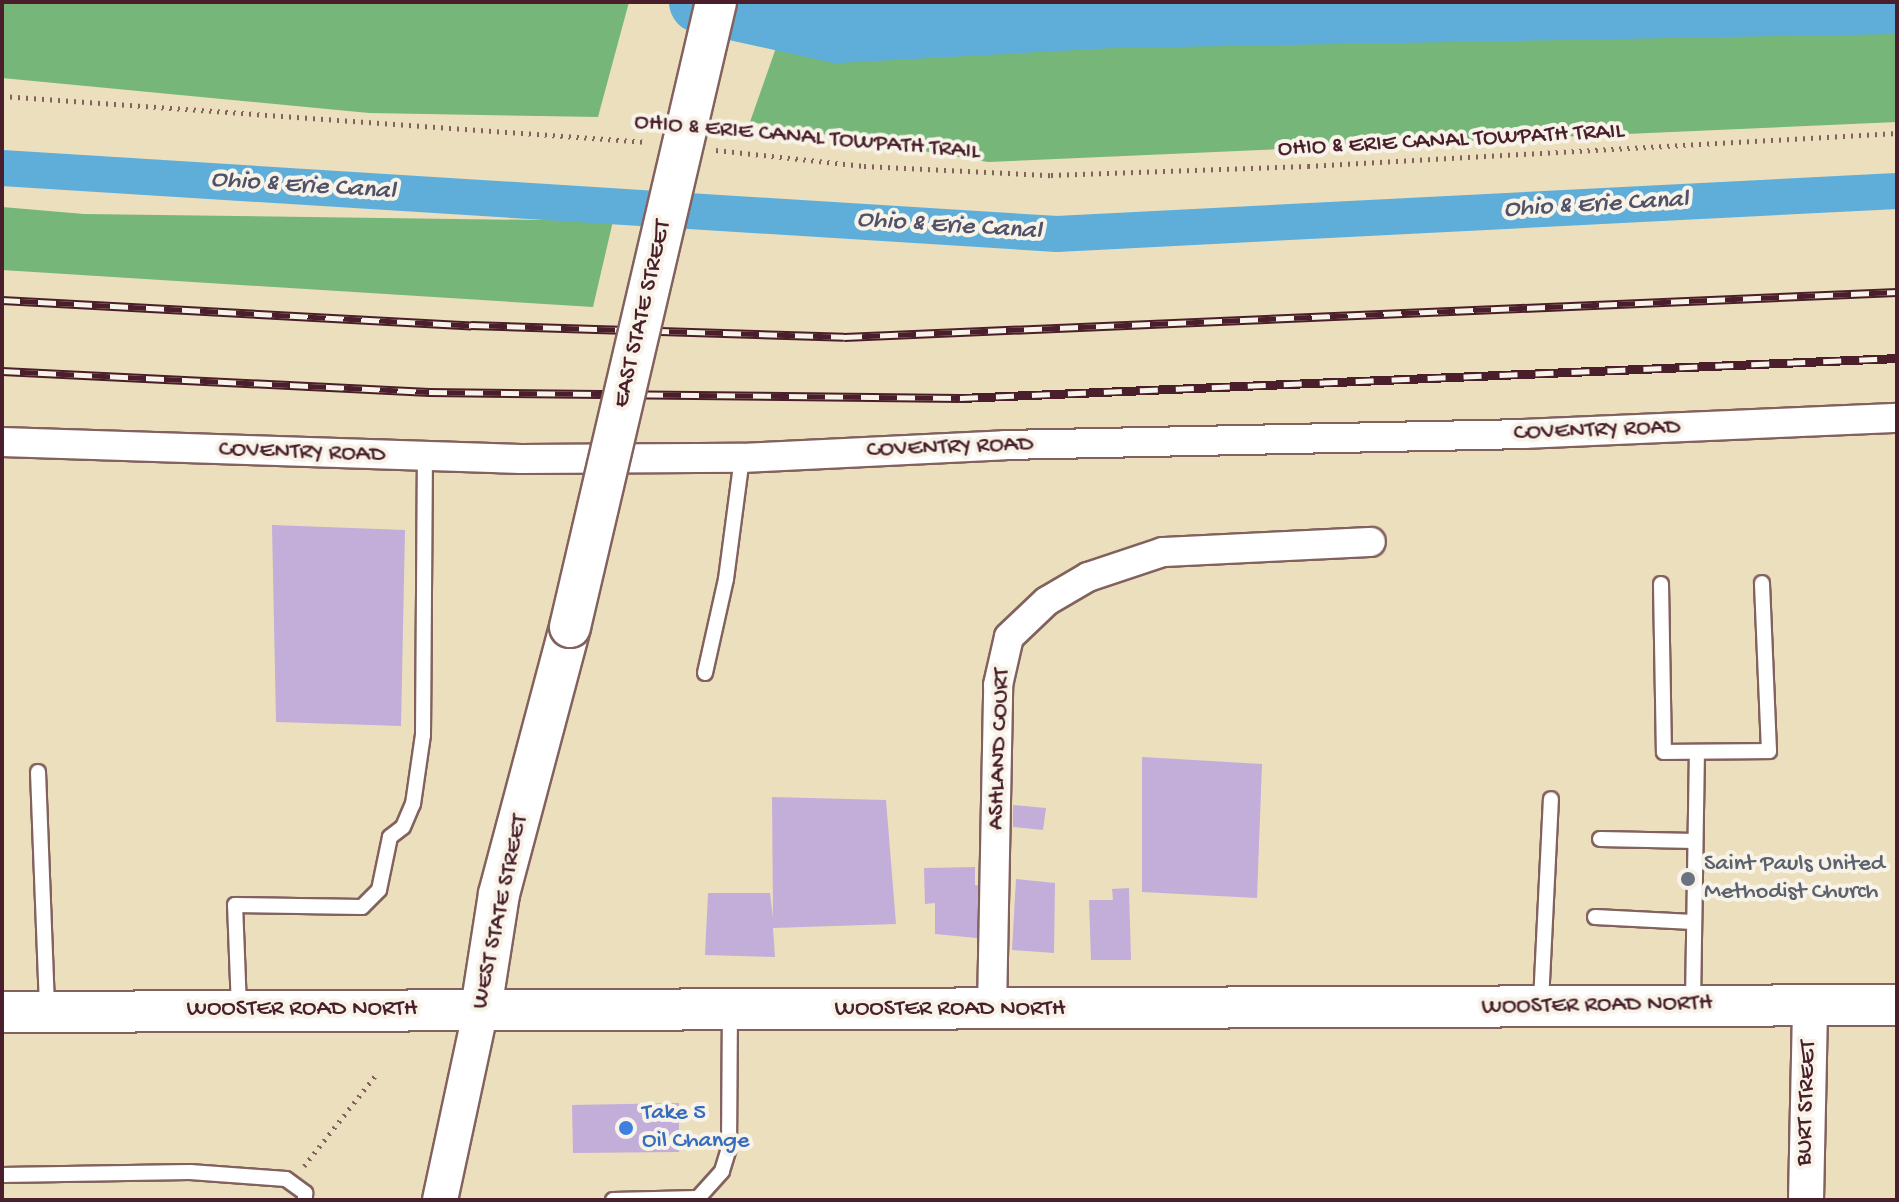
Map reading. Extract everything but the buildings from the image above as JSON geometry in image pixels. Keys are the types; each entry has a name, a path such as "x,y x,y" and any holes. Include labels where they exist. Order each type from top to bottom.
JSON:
{"main road":[{"name":"EAST STATE STREET","path":"570,627 716,2"},
{"name":"WEST STATE STREET","path":"481,1009 499,894 570,627"},
{"name":"WOOSTER ROAD NORTH","path":"2,1012 1897,1005"}],"street":[{"name":"COVENTRY ROAD","path":"2,442 425,456 742,458 1005,445 1525,434 1897,418"},
{"name":"ASHLAND COURT","path":"992,1010 998,685 1009,637 1047,601 1088,577 1163,552 1371,542"},
{"name":"BURT STREET","path":"1806,1200 1810,1006"},
{"name":"WEST STATE STREET","path":"440,1200 481,1009"}],"lane":[{"path":"239,1011 235,905 362,907 379,890 390,837 403,827 413,804 423,735 425,456"},
{"path":"705,673 726,579 742,458"},
{"path":"1661,584 1664,752 1697,752 1769,751 1762,583"},
{"path":"1693,1004 1697,752"},
{"path":"38,772 47,1011"},
{"path":"1541,1006 1551,799"},
{"path":"1600,839 1695,841"},
{"path":"1595,917 1693,922"},
{"path":"613,1200 698,1198 722,1171 729,1148 730,1009"},
{"path":"2,1175 190,1172 291,1183 305,1193 305,1200"}],"path":[{"name":"OHIO & ERIE CANAL TOWPATH TRAIL","path":"2,96 657,143"},
{"name":"OHIO & ERIE CANAL TOWPATH TRAIL","path":"704,148 864,166 1051,175 1308,166 1897,133"},
{"path":"291,1183 375,1076"}],"green space":[{"path":"2,2 629,2 598,117 369,113 2,78"},
{"path":"792,2 1897,2 1897,122 988,162 750,122"},
{"path":"2,207 84,214 613,221 593,307 2,270"}],"waterway":[{"path":"700,2 837,32 1118,17 1897,3"},
{"name":"Ohio & Erie Canal","path":"2,168 1057,234 1897,191"}],"railway":[{"path":"2,300 471,325 844,337 1897,292"},
{"path":"2,371 429,392 960,398 1897,358"}],"place":[{"name":"Saint Pauls United Methodist Church","path":"1688,879"},
{"name":"Take 5 Oil Change","path":"626,1128"}]}
